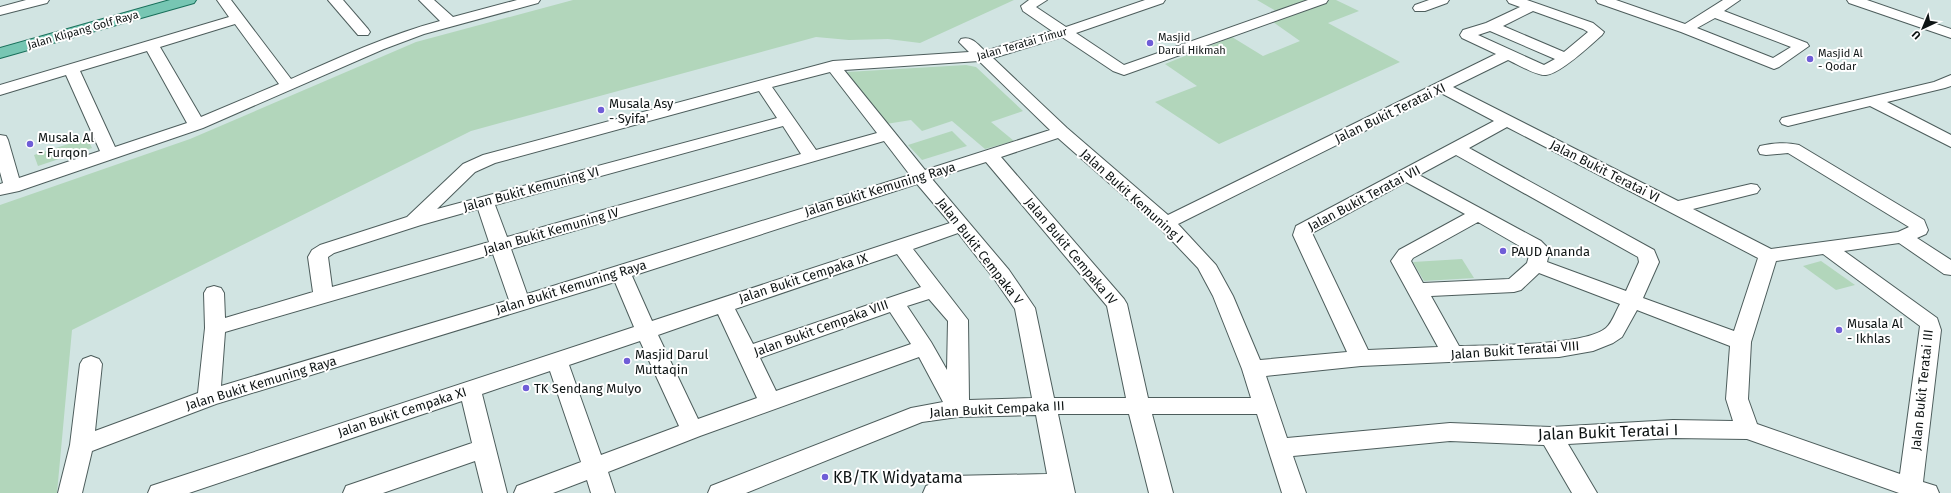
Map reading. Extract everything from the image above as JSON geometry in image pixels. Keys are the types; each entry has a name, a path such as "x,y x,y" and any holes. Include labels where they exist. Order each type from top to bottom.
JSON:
{"main road":[{"name":"Jalan Klipang Golf Raya","path":"0,45 163,0"},
{"name":"Jalan Klipang Golf Raya","path":"0,53 188,0"}],"street":[{"path":"224,0 288,84"},
{"path":"335,0 363,32"},
{"path":"426,0 449,22"},
{"path":"1040,0 1028,6 1028,8 1118,68 1126,69 1321,0"},
{"name":"Jalan Teratai Timur","path":"414,221 469,168 478,162 833,66 983,56 1064,32 1158,0"},
{"path":"1420,8 1442,0"},
{"path":"1514,0 1536,8 1588,26 1597,32 1566,58 1545,71 1467,35 1471,31 1491,26 1536,8 1560,0"},
{"path":"1686,29 1733,0"},
{"path":"1854,0 1951,34"},
{"path":"0,11 36,1"},
{"path":"0,140 6,189 197,125 288,84 379,46 449,22 525,1"},
{"path":"1611,1 1774,64 1802,46 1713,12"},
{"path":"0,90 238,19"},
{"path":"1491,26 1566,58"},
{"name":"Jalan Bukit Kemuning I","path":"966,42 983,56 1061,132 1166,223 1202,261 1224,296 1253,369 1294,493"},
{"path":"151,44 197,125"},
{"name":"Jalan Bukit Teratai XI","path":"1166,223 1508,54"},
{"name":"Jalan Bukit Cempaka V","path":"833,66 921,177 1002,275 1025,308 1062,488"},
{"path":"71,69 110,155"},
{"path":"1788,121 1939,85 1951,80"},
{"path":"762,84 811,156"},
{"name":"Jalan Bukit Teratai VI","path":"1441,88 1676,207 1768,256"},
{"path":"1872,101 1951,142"},
{"name":"Jalan Bukit Kemuning VI","path":"323,296 318,257 322,251 414,221 787,120"},
{"name":"Jalan Bukit Teratai VII","path":"1361,358 1302,233 1306,228 1506,121"},
{"name":"Jalan Bukit Kemuning Raya","path":"82,444 209,398 621,273 1061,132"},
{"name":"Jalan Bukit Kemuning IV","path":"215,328 888,135"},
{"name":"Jalan Bukit Teratai VIII","path":"1253,369 1361,358 1559,350 1593,344 1615,332 1631,302 1649,262 1647,254 1457,148"},
{"path":"1748,430 1737,399 1741,342 1768,256 1902,237 1920,230 1917,224 1798,152 1786,148 1766,150"},
{"name":"Jalan Bukit Cempaka IV","path":"990,155 1117,304 1128,351 1138,405 1161,493"},
{"path":"1407,174 1534,245 1540,250 1536,265 1526,276 1514,285 1417,290"},
{"path":"1676,207 1751,189"},
{"path":"485,202 520,303"},
{"path":"1453,354 1401,261 1402,258 1479,214"},
{"name":"Jalan Bukit Cempaka IX","path":"646,331 723,304 961,226"},
{"path":"1902,237 1951,269"},
{"path":"900,246 958,320 958,409"},
{"name":"Jalan Bukit Teratai III","path":"1827,248 1930,323 1931,330 1919,490"},
{"path":"1536,265 1631,302 1741,342"},
{"path":"621,273 692,430"},
{"name":"Jalan Bukit Cempaka VIII","path":"747,354 894,302 933,290"},
{"path":"209,398 215,328 214,293"},
{"path":"894,302 924,346 958,409"},
{"path":"723,304 770,401"},
{"name":"Jalan Bukit Cempaka XI","path":"160,493 203,486 470,389 646,331"},
{"path":"526,493 770,401 924,346"},
{"path":"557,360 603,493"},
{"path":"70,493 82,444 91,364"},
{"path":"470,389 495,493"},
{"name":"Jalan Bukit Cempaka III","path":"720,493 919,414 958,409 1045,406 1265,406"},
{"name":"Jalan Bukit Teratai I","path":"1279,448 1450,432 1551,436 1673,429 1748,430 1919,490"},
{"path":"1551,436 1585,493"},
{"path":"355,493 485,448"},
{"path":"935,493 950,486 1062,488"}],"green space":[{"path":"573,0 1014,0 920,43 888,39 849,40 816,37 471,131 72,330 57,493 0,493 0,205 190,139 416,42"},
{"path":"1257,0 1336,0 1359,11 1328,23 1400,62 1219,144 1155,102 1197,86 1165,64 1232,37 1263,56 1300,41 1273,22 1311,9 1299,3 1276,11"},
{"path":"966,65 976,67 1023,111 991,122 1014,141 985,149 952,121 922,131 911,120 886,124 847,72"},
{"path":"952,131 967,146 922,160 908,145"},
{"path":"87,138 92,148 38,166 34,155"},
{"path":"1462,259 1474,278 1424,281 1413,262"},
{"path":"1821,261 1855,285 1836,290 1803,266"}],"place":[{"name":"Masjid Darul Hikmah","path":"1150,43"},
{"name":"Masjid Al - Qodar","path":"1810,59"},
{"name":"Musala Asy - Syifa'","path":"601,110"},
{"name":"Musala Al - Furqon","path":"30,144"},
{"name":"PAUD Ananda","path":"1503,251"},
{"name":"Musala Al - Ikhlas","path":"1839,330"},
{"name":"Masjid Darul Muttaqin","path":"627,361"},
{"name":"TK Sendang Mulyo","path":"526,388"},
{"name":"KB/TK Widyatama","path":"825,477"}]}
